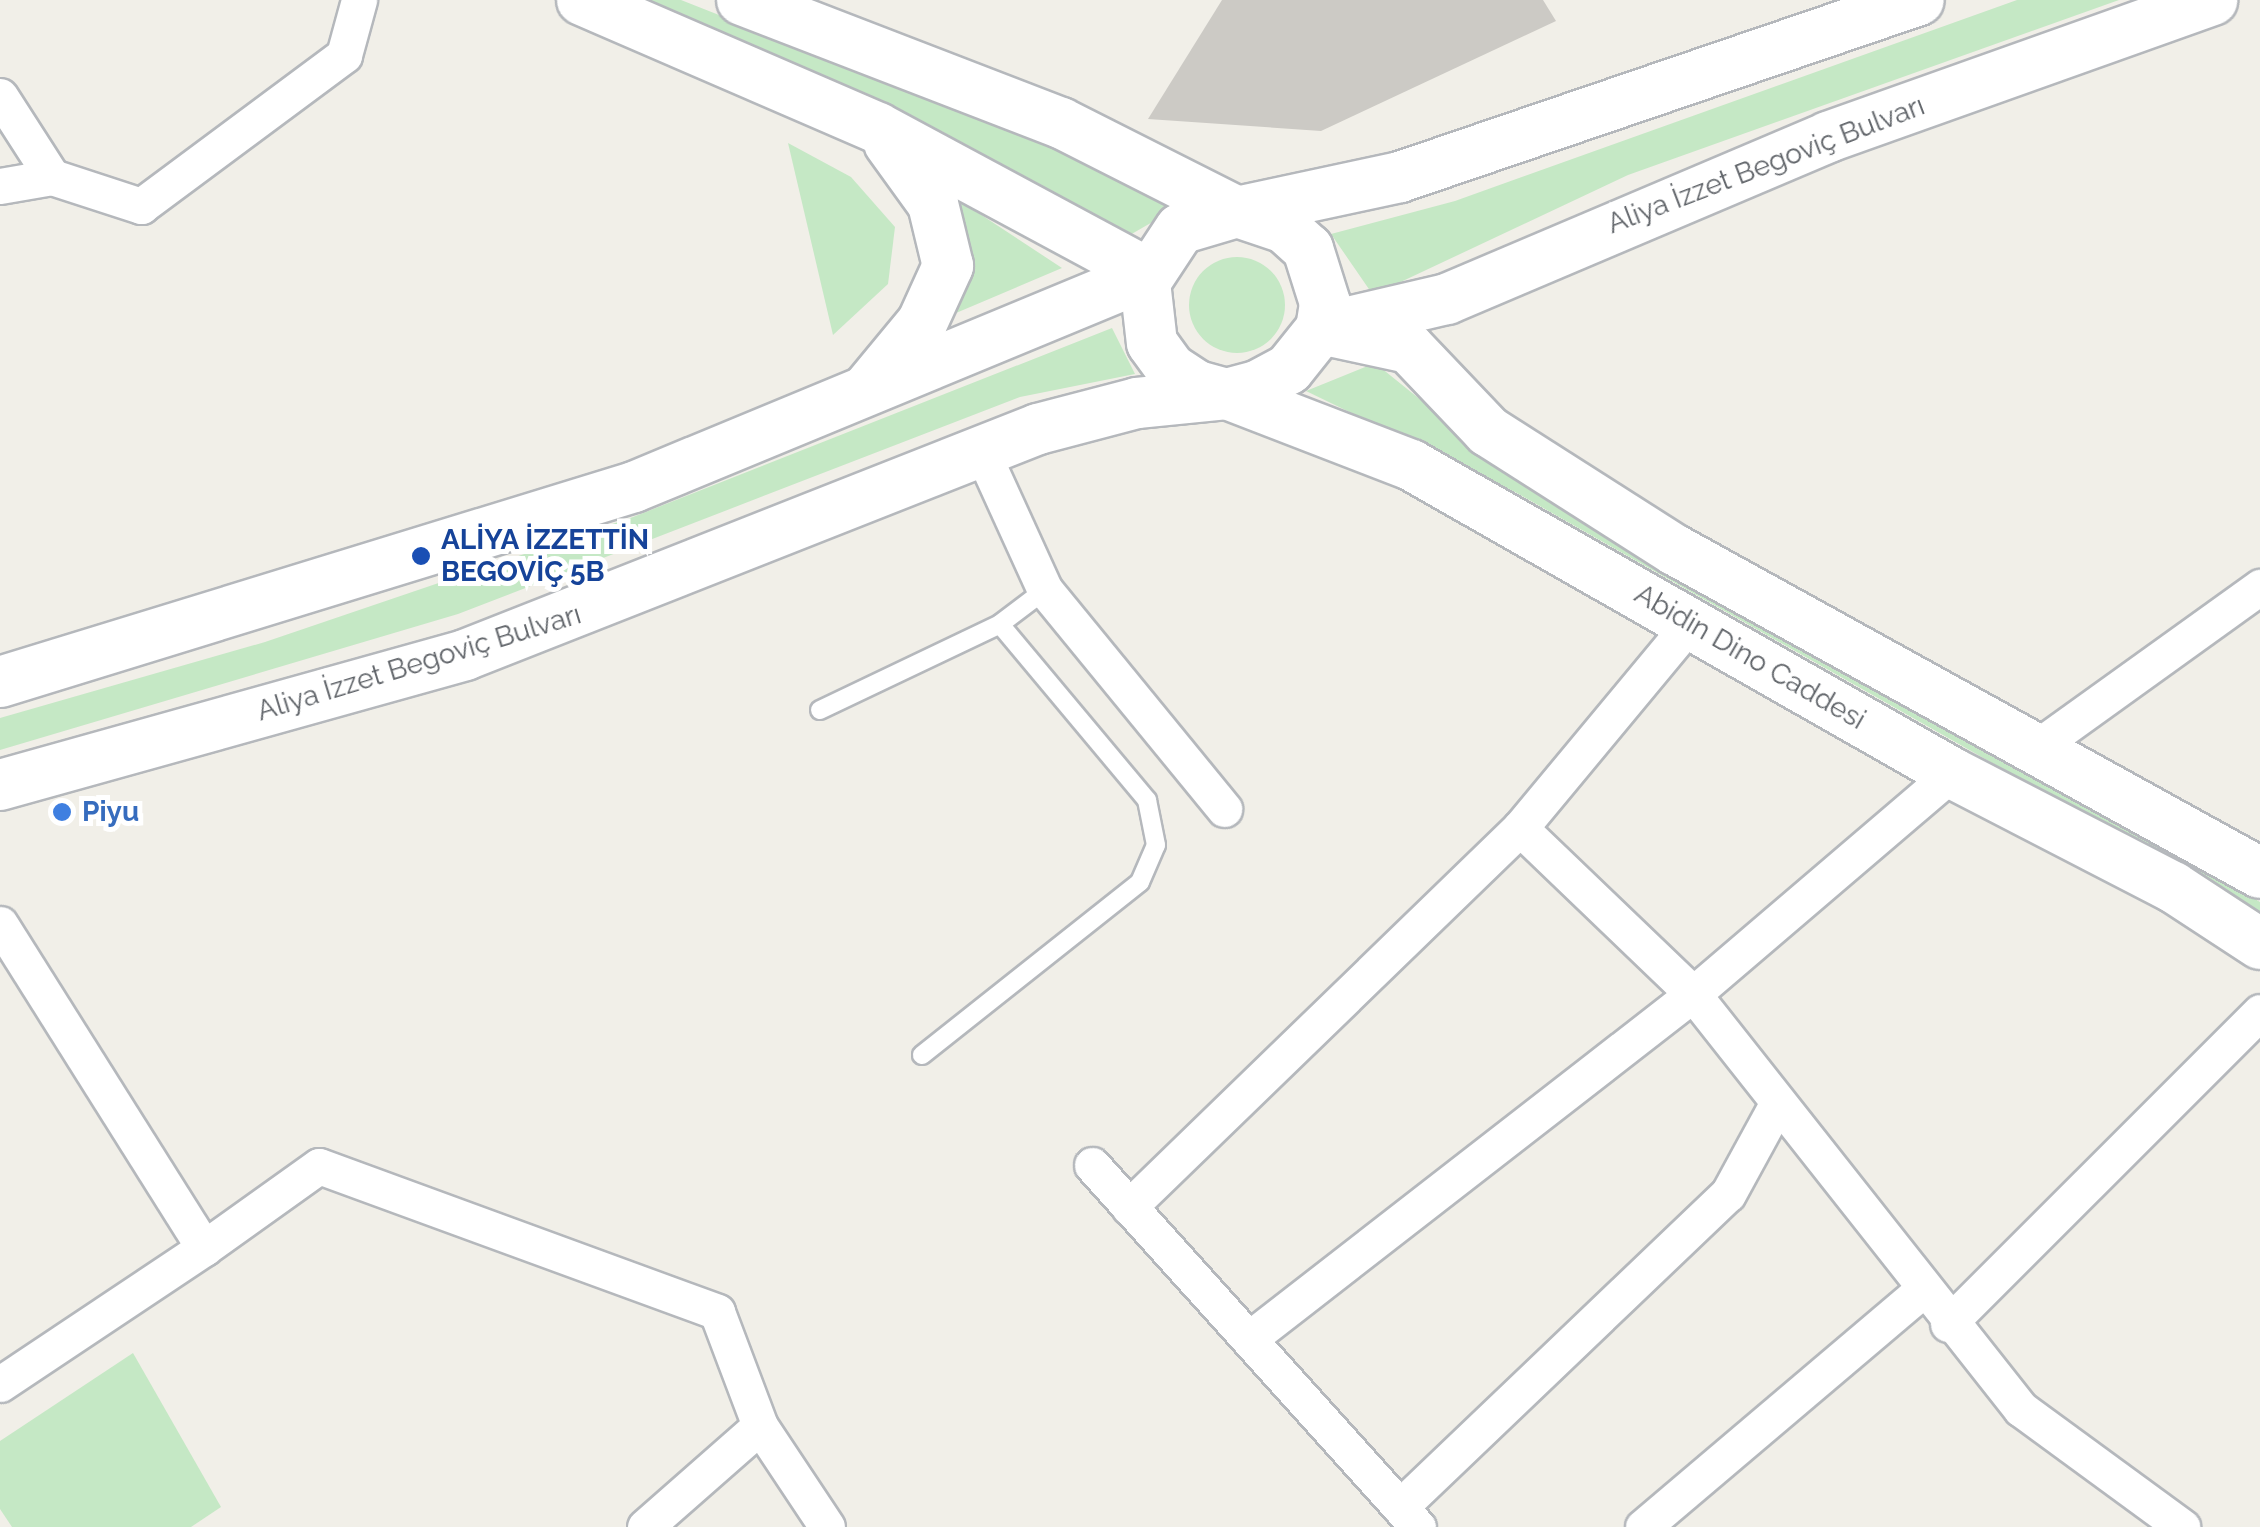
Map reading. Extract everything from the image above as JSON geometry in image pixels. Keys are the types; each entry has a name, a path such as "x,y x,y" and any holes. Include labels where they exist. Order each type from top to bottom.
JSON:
{"main road":[{"path":"582,0 878,128 1149,274"},
{"path":"742,0 1061,123 1237,212 1285,228 1308,250 1325,303 1321,329 1289,369 1228,394 1181,376 1152,344 1149,274"},
{"path":"0,682 634,487 1149,274 1180,230 1237,212 1400,177 1919,0"},
{"name":"Aliya İzzet Begoviç Bulvarı","path":"1321,329 1447,299 1828,137 2212,0"},
{"path":"866,391 922,323 948,266 933,204 878,128"},
{"name":"Abidin Dino Caddesi","path":"1321,329 1409,348 1488,431 1660,540 2040,745 2260,873"},
{"name":"Aliya İzzet Begoviç Bulvarı","path":"0,785 466,655 982,452 1137,403 1228,394"},
{"name":"Abidin Dino Caddesi","path":"1228,394 1412,465 1952,773 2174,887 2260,944"}],"street":[{"path":"0,186 52,177 141,206 344,55 359,0"},
{"path":"0,96 52,177"},
{"path":"982,452 1044,590 1224,809"},
{"path":"2040,745 2260,587"},
{"path":"1129,1207 1520,828 1690,623"},
{"path":"1249,1340 1693,994 1952,773"},
{"path":"1520,828 1693,994 1921,1291 2022,1409 2182,1527"},
{"path":"0,924 204,1248"},
{"path":"1948,1324 2260,1012"},
{"path":"1092,1165 1409,1517 1728,1194 1777,1104"},
{"path":"0,1384 319,1166 717,1312 760,1426 827,1527"},
{"path":"1644,1527 1921,1291"},
{"path":"646,1527 760,1426"}],"lane":[{"path":"820,710 1000,624 1044,590"},
{"path":"922,1055 1140,882 1156,845 1147,800 1000,624"}],"green space":[{"path":"637,0 681,0 1073,155 1175,209 1116,243 943,132"},
{"path":"2017,0 2119,0 1628,175 1373,295 1331,234 1455,201"},
{"path":"788,143 851,177 895,227 888,284 833,335"},
{"path":"957,199 1062,268 956,313 968,253"},
{"path":"1237,257 1256,260 1271,271 1282,286 1282,324 1271,339 1256,350 1237,353 1218,350 1203,339 1192,324 1189,305 1192,286 1203,271 1218,260"},
{"path":"1112,328 1135,374 1020,397 458,614 0,750 0,718 265,642 633,517"},
{"path":"1375,363 1521,481 1660,571 2170,848 2260,902 2260,915 1515,492 1306,391"},
{"path":"133,1353 221,1507 191,1527 12,1527 0,1509 0,1441"}],"building":[{"path":"1222,0 1543,0 1556,21 1321,131 1148,119"}],"place":[{"name":"ALİYA İZZETTİN BEGOVİÇ 5B","path":"421,556"},
{"name":"Piyu","path":"62,812"}]}
